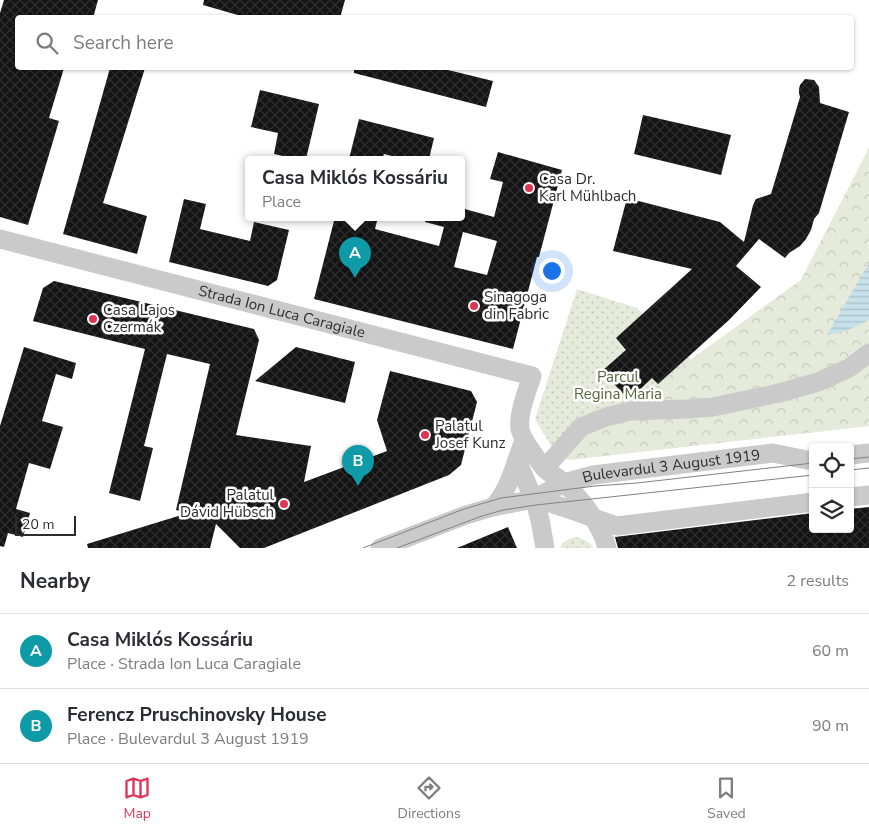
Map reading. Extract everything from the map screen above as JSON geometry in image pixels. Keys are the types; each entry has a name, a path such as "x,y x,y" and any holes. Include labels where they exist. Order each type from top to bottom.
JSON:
{"street":[{"name":"Strada Ion Luca Caragiale","path":"0,239 532,376 520,418 520,429 524,440"},
{"path":"545,468 581,427 606,417 631,410 687,410 779,393 818,382 849,368 869,353"},
{"path":"524,440 545,468 564,483 580,501 593,518 605,539 607,548"},
{"path":"493,507 501,498 506,488 524,440"},
{"name":"Bulevardul 3 August 1919","path":"380,548 466,515 493,507 534,499 564,483 603,473 773,453 809,460"},
{"path":"854,455 869,453"},
{"path":"517,460 534,499 545,548"},
{"path":"854,496 869,494"},
{"name":"Bulevardul 3 August 1919","path":"534,499 617,526 809,502"}],"green space":[{"name":"Parcul Regina Maria","path":"869,148 869,426 568,460 556,454 535,419 577,289 637,308 691,360 801,280"},
{"name":"Parcul Regina Maria","path":"869,148 869,426 568,460 556,454 576,423 633,408 658,384 801,280"},
{"path":"576,537 588,542 593,548 560,548 566,541"}],"water":[{"path":"869,263 869,320 848,330 827,335"}],"building":[{"path":"4,0 98,0 94,15 15,15 15,70 63,70 49,118 59,121 28,225 0,217 0,13"},
{"path":"204,0 345,0 341,15 238,15 203,5"},
{"path":"109,70 144,70 103,203 147,216 137,254 63,234"},
{"path":"354,70 448,70 493,81 486,107 354,73"},
{"path":"805,79 814,80 819,87 820,103 849,112 819,213 814,219 811,230 800,246 785,258 759,239 736,266 761,287 729,320 658,384 652,378 629,400 602,371 626,350 616,338 692,269 613,251 627,198 720,222 744,242 756,199 771,194 800,97 800,85"},
{"path":"260,90 319,104 307,156 274,154 278,133 251,127"},
{"path":"643,115 731,135 721,175 634,154"},
{"path":"359,119 434,138 430,156 392,156 384,154 383,156 350,156"},
{"path":"498,152 562,170 513,349 314,299 334,221 377,221 375,229 439,246 444,227 425,221 465,221 465,209 494,217 503,182 490,179","holes":["463,232 497,241 487,275 454,267"]},
{"path":"184,199 206,204 200,229 250,241 254,222 289,230 277,280 268,286 169,262"},
{"path":"54,281 254,329 259,340 236,435 311,446 304,482 387,451 377,420 390,371 471,391 477,402 461,465 449,475 264,548 240,548 216,524 210,548 88,548 87,544 188,513 176,510 210,364 167,354 144,446 153,448 140,501 109,493 145,349 33,321 43,288"},
{"path":"24,347 76,363 72,379 56,374 42,421 63,427 50,469 29,463 16,509 30,513 23,537 8,533 4,547 0,546 0,426"},
{"path":"296,347 355,362 345,403 255,381"},
{"path":"869,507 869,548 618,548 615,537 809,513 809,533 854,533 854,509"},
{"path":"508,527 517,548 457,548"}],"tram line":[{"path":"854,459 869,457"},
{"path":"363,548 464,509 501,498 809,463"},
{"path":"854,470 869,468"},
{"path":"397,548 479,517 503,510 809,475"}],"place":[{"name":"Casa Dr. Karl Mühlbach","path":"529,188"},
{"name":"Casa Miklós Kossáriu","path":"355,278"},
{"name":"Sinagoga din Fabric","path":"474,306"},
{"name":"Casa Lajos Czermák","path":"93,319"},
{"name":"Palatul Josef Kunz","path":"425,435"},
{"name":"Ferencz Pruschinovsky House","path":"358,486"},
{"name":"Palatul Dávid Hübsch","path":"284,504"}]}
